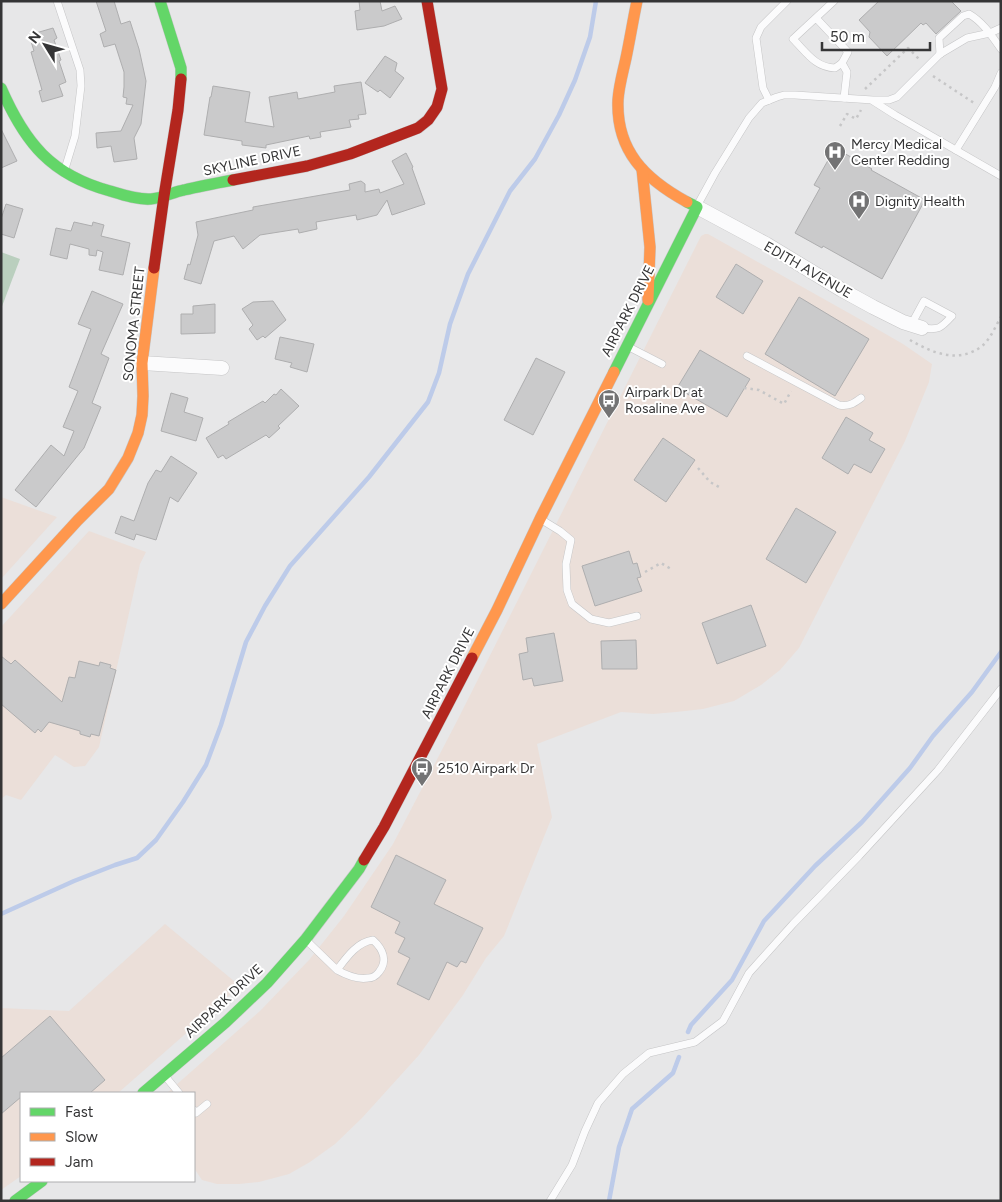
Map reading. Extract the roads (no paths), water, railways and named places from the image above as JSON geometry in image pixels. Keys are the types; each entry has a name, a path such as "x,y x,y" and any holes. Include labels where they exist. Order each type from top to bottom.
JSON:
{"street":[{"name":"SONOMA STREET","path":"1,604 109,488 128,458 138,433 142,415 142,363 181,79 181,68 160,1"},
{"name":"SKYLINE DRIVE","path":"1,88 13,114 30,142 42,156 64,172 87,184 109,191 151,199 184,190 284,171 350,154 418,128 430,120 441,98 442,89 427,1"},
{"path":"637,1 621,81 618,107 620,125 626,144 642,169 661,186 697,208"},
{"path":"642,169 650,247 648,306"},
{"name":"AIRPARK DRIVE","path":"144,1092 226,1022 267,983 305,940 359,869 384,827 497,610 540,519 697,208"},
{"name":"EDITH AVENUE","path":"697,208 766,244 913,330"},
{"path":"142,363 222,368"},
{"path":"15,1201 41,1182"}],"lane":[{"path":"57,1 80,70 81,86 75,136 64,172"},
{"path":"769,100 763,88 756,38 762,27 787,1"},
{"path":"816,18 848,52 842,62 835,68 826,68 817,64 793,40 816,18 834,1"},
{"path":"940,54 939,38 963,16 969,14 975,17 1001,48"},
{"path":"697,208 715,173 749,118 762,103 784,95 889,100 897,97 940,54 967,38 990,33 1001,28"},
{"path":"842,62 847,72 844,98"},
{"path":"956,150 1001,73"},
{"path":"873,100 895,115 1001,176"},
{"path":"924,301 952,316 941,328 913,330 924,301"},
{"path":"627,346 662,364"},
{"path":"748,356 839,405 853,404 861,398"},
{"path":"540,519 571,540 566,564 567,590 572,604 591,619 609,623 637,616"},
{"path":"550,1201 572,1165 585,1130 598,1103 623,1074 649,1053 695,1042 723,1021 749,973 938,770 1001,689"},
{"path":"305,940 337,970 343,974 355,977 367,978 374,976 383,966 384,958 382,951 374,940 367,941 356,948 337,970"},
{"path":"164,1075 178,1092"},
{"path":"195,1112 196,1113 206,1104"}],"waterway":[{"path":"1,914 74,881 137,858 156,840 183,802 206,765 221,725 246,642 265,606 290,566 369,477 428,402 439,373 450,324 468,274 510,191 535,159 559,115 575,80 590,37 596,1"},
{"path":"688,1032 691,1025 732,980 764,921 815,866 862,822 910,768 933,736 972,692 1001,652"},
{"path":"609,1201 619,1147 632,1109 673,1073 679,1057"}],"place":[{"name":"Mercy Medical Center Redding","path":"835,171"},
{"name":"Dignity Health","path":"859,220"},
{"name":"Airpark Dr at Rosaline Ave","path":"609,419"},
{"name":"2510 Airpark Dr","path":"422,787"}]}
